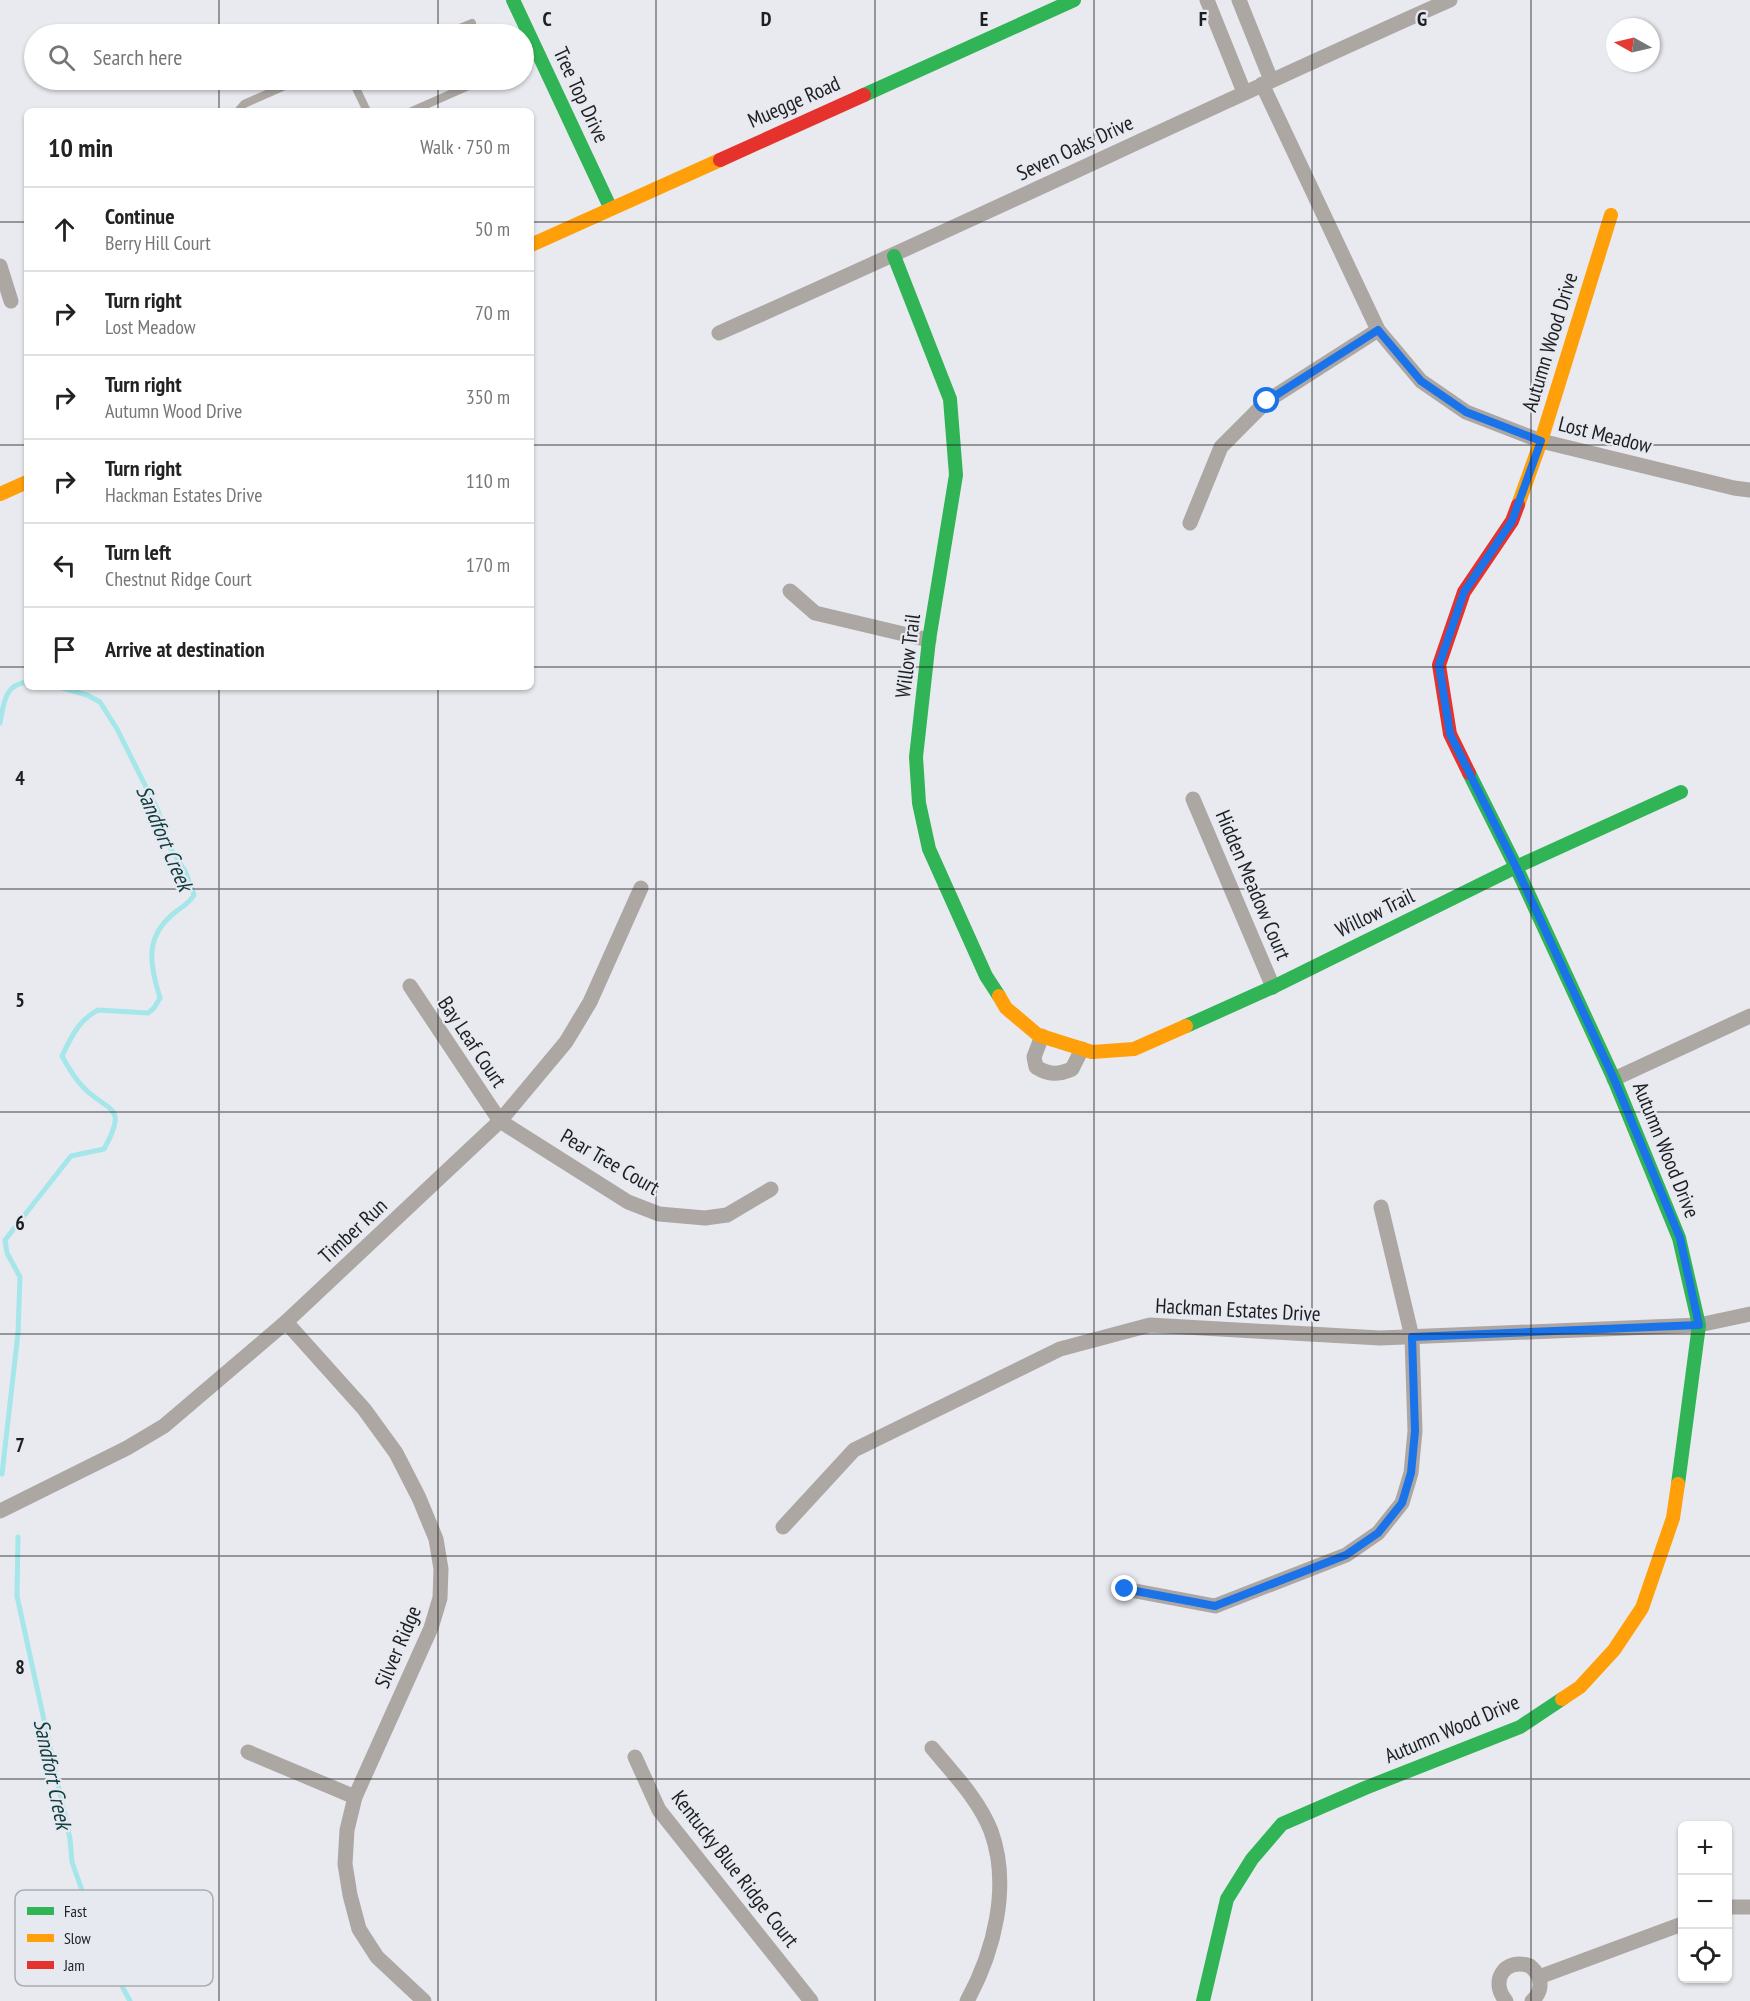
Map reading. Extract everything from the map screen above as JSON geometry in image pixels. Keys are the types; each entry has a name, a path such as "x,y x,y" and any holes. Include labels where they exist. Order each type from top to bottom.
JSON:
{"street":[{"name":"Muegge Road","path":"534,243 1074,0"},
{"path":"1208,0 1244,92"},
{"path":"1190,523 1221,447 1267,401 1378,330 1267,82 1239,0"},
{"name":"Seven Oaks Drive","path":"719,333 894,256 1244,92 1450,0"},
{"name":"Tree Top Drive","path":"519,2 529,24"},
{"name":"Tree Top Drive","path":"534,36 610,207"},
{"name":"Autumn Wood Drive","path":"1203,2001 1227,1899 1252,1859 1282,1824 1365,1788 1520,1728 1580,1687 1614,1650 1642,1608 1673,1518 1699,1325 1680,1238 1614,1079 1516,867 1450,734 1439,665 1464,592 1512,521 1541,441 1611,215"},
{"name":"Willow Trail","path":"894,256 950,399 956,475 929,640 916,757 919,802 929,849 986,976 1006,1008 1042,1036 1092,1052 1134,1049 1273,987 1516,867 1681,792"},
{"path":"0,266 11,301"},
{"name":"Lost Meadow","path":"1378,330 1421,381 1466,412 1541,441 1750,490"},
{"path":"0,494 24,483"},
{"path":"790,591 815,614 929,640"},
{"name":"Hidden Meadow Court","path":"1194,799 1273,987"},
{"name":"Timber Run","path":"0,1511 128,1448 164,1426 286,1322 500,1121 566,1042 590,1002 641,888"},
{"name":"Bay Leaf Court","path":"410,986 500,1121"},
{"path":"1614,1079 1750,1016"},
{"path":"1042,1036 1034,1057 1036,1067 1045,1072 1060,1074 1072,1070 1082,1049"},
{"name":"Pear Tree Court","path":"500,1121 628,1202 659,1214 705,1218 727,1215 771,1189"},
{"path":"1125,1589 1215,1606 1346,1555 1378,1533 1402,1503 1411,1473 1415,1431 1412,1337 1381,1207"},
{"name":"Hackman Estates Drive","path":"783,1527 854,1450 1060,1349 1150,1325 1380,1338 1699,1325 1750,1314"},
{"name":"Silver Ridge","path":"286,1322 363,1409 396,1453 419,1498 436,1539 441,1569 440,1598 430,1628 355,1797 347,1830 345,1864 350,1896 359,1929 377,1957 424,2001"},
{"path":"932,1748 972,1797 991,1831 998,1865 1000,1895 988,1953 967,2001"},
{"path":"248,1752 355,1797"},
{"name":"Kentucky Blue Ridge Court","path":"635,1757 659,1810 811,2001"},
{"path":"1732,1907 1750,1907"},
{"path":"1539,1977 1678,1926"},
{"path":"1506,2001 1499,1990 1504,1970 1510,1966 1523,1964 1530,1966 1539,1977 1540,1991 1532,2001"}],"lane":[{"path":"241,108 244,104 276,90"},
{"path":"357,90 366,108"},
{"path":"419,108 459,90"}],"waterway":[{"name":"Sandfort Creek","path":"0,723 6,696 14,687 24,683"},
{"name":"Sandfort Creek","path":"2,1474 18,1333 20,1277 7,1253 5,1240 71,1156 104,1149 115,1124 112,1111 80,1084 62,1056 81,1024 98,1010 148,1013 154,1008 160,998 152,964 157,933 164,923 187,904 194,895 185,871 169,846 158,811 117,729 100,702 70,690"},
{"name":"Sandfort Creek","path":"18,1537 17,1596 70,1839 72,1862 82,1890"},
{"name":"Sandfort Creek","path":"122,1986 130,2001"}],"traffic: fast":[{"path":"513,0 524,24"},
{"path":"864,95 1074,0"},
{"path":"534,45 610,207"},
{"path":"894,256 950,399 956,475 929,640 916,757 919,803 929,849 986,976 999,996"},
{"path":"1469,773 1516,867 1614,1079 1679,1238 1699,1325 1678,1484"},
{"path":"1186,1026 1273,987 1516,867 1681,792"},
{"path":"1203,2001 1227,1899 1252,1859 1282,1824 1365,1788 1520,1727 1562,1699"}],"traffic: slow":[{"path":"534,244 720,160"},
{"path":"1518,505 1541,441 1611,215"},
{"path":"0,494 24,483"},
{"path":"999,996 1006,1008 1038,1035 1092,1052 1134,1049 1186,1026"},
{"path":"1562,1699 1580,1687 1614,1650 1642,1608 1673,1518 1678,1484"}],"traffic: jam":[{"path":"720,160 864,95"},
{"path":"1469,773 1450,734 1439,665 1464,592 1512,521 1518,505"}],"route":[{"path":"1125,1589 1215,1606 1346,1555 1378,1533 1402,1503 1411,1473 1415,1431 1412,1337 1699,1325 1680,1238 1614,1079 1516,867 1450,734 1439,665 1464,592 1512,521 1541,441 1466,412 1421,381 1378,330 1267,401"}]}
